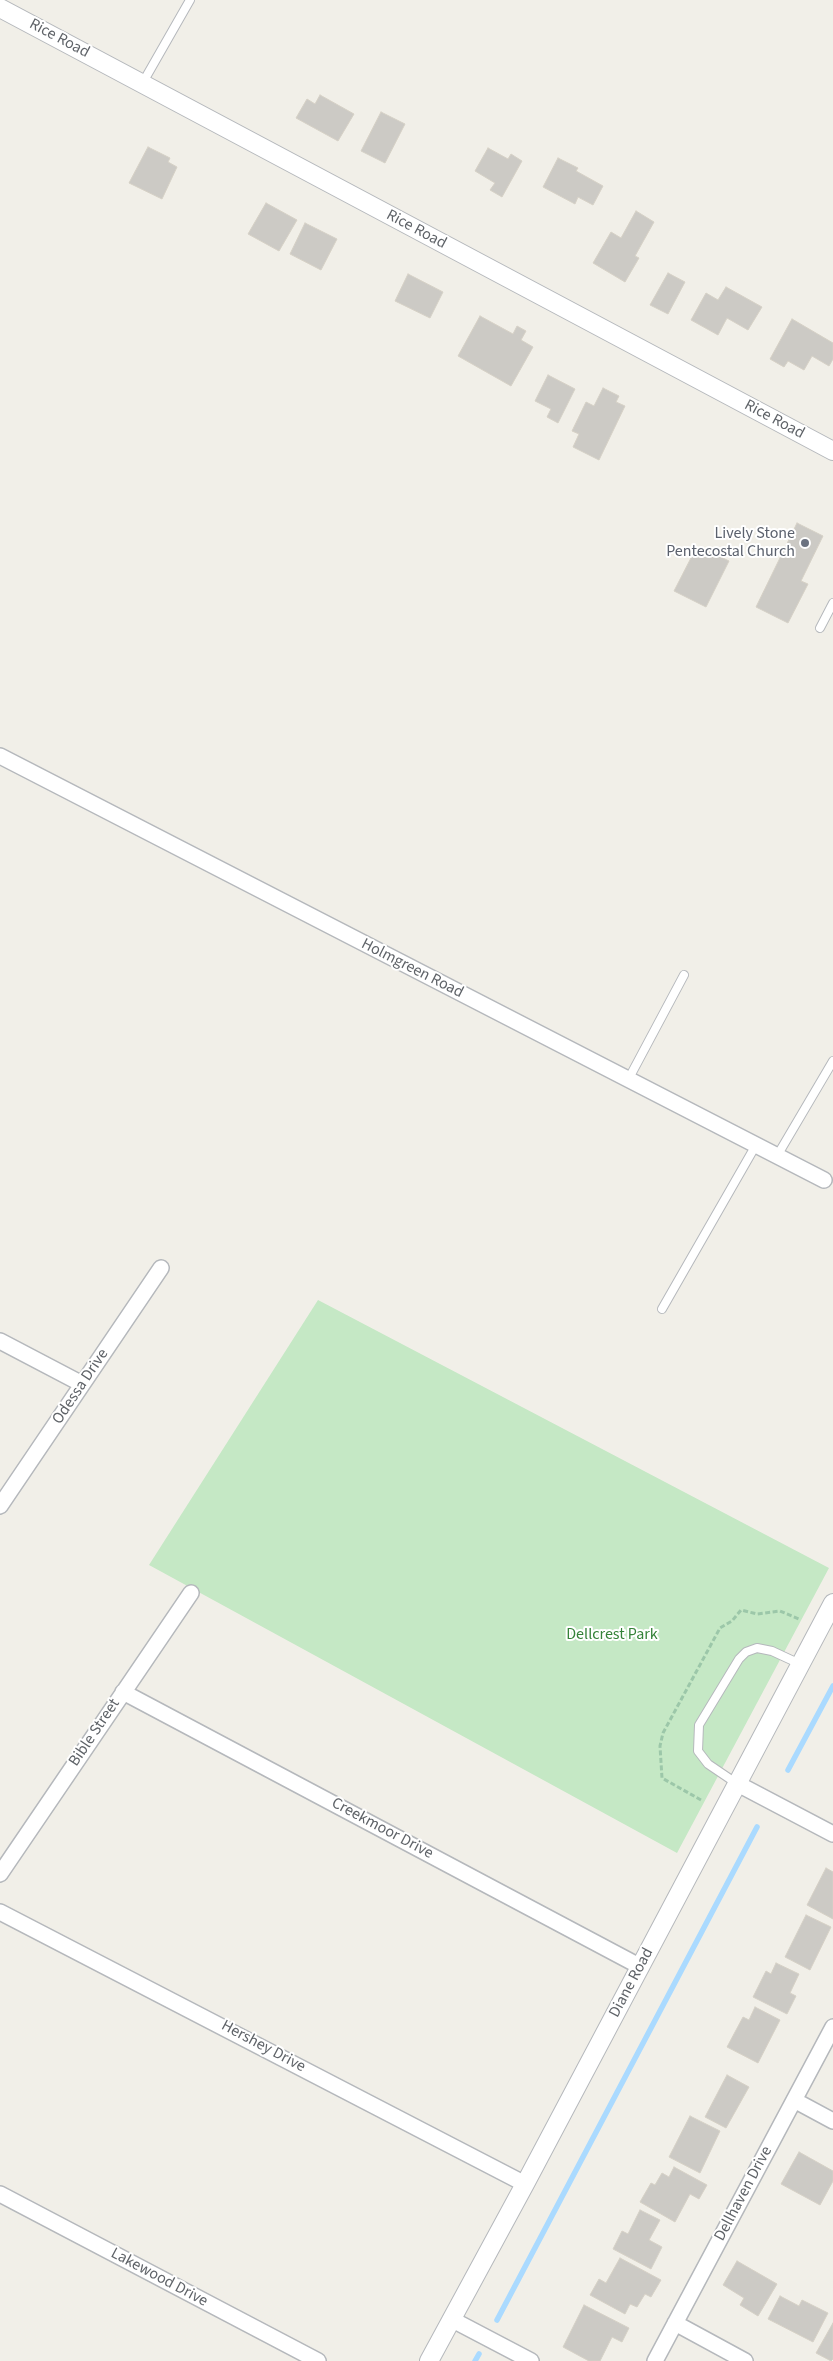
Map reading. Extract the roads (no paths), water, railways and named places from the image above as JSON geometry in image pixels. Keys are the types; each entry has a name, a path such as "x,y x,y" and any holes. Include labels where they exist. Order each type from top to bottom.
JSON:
{"street":[{"name":"Rice Road","path":"0,8 833,451"},
{"name":"Holmgreen Road","path":"0,756 824,1180"},
{"name":"Odessa Drive","path":"0,1506 161,1268"},
{"path":"0,1342 82,1384"},
{"name":"Bible Street","path":"0,1874 191,1593"},
{"name":"Diane Road","path":"429,2361 641,1967 736,1783 833,1603"},
{"name":"Creekmoor Drive","path":"123,1692 641,1967"},
{"path":"736,1783 833,1834"},
{"name":"Hershey Drive","path":"0,1912 525,2184"},
{"name":"Dellhaven Drive","path":"654,2361 833,2027"},
{"path":"794,2100 833,2121"},
{"name":"Lakewood Drive","path":"0,2194 318,2361"},
{"path":"451,2320 531,2361"},
{"path":"675,2323 745,2361"}],"lane":[{"path":"142,84 190,0"},
{"path":"820,628 833,603"},
{"path":"628,1080 684,975"},
{"path":"777,1156 833,1061"},
{"path":"662,1309 756,1145"},
{"path":"736,1783 708,1764 698,1751 699,1725 739,1659 746,1652 757,1648 772,1651 800,1664"}],"waterway":[{"path":"788,1770 833,1686"},
{"path":"497,2320 757,1827"},
{"path":"475,2361 479,2354"}],"place":[{"name":"Lively Stone Pentecostal Church","path":"805,543"}],"park label":[{"name":"Dellcrest Park","path":"612,1635"}]}
